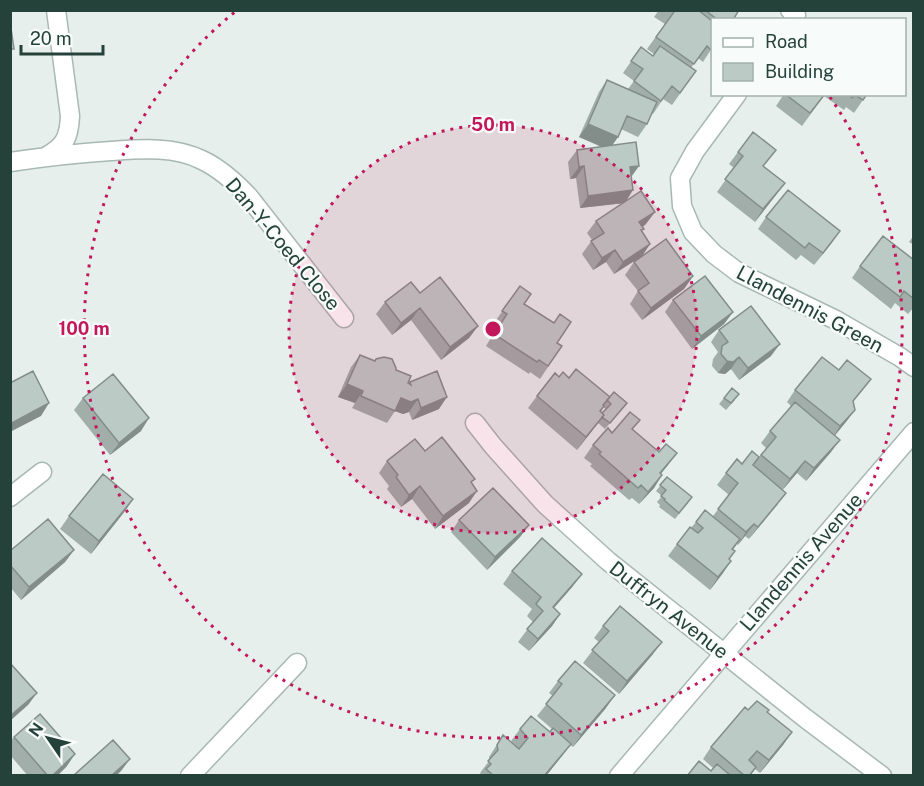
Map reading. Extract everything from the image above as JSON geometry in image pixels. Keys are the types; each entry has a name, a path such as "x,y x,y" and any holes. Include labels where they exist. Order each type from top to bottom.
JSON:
{"street":[{"path":"45,157 59,150 70,127 56,10"},
{"name":"Llandennis Green","path":"736,96 695,151 680,178 681,206 693,232 714,254 739,273 836,320 914,367"},
{"name":"Dan-Y-Coed Close","path":"10,162 78,153 153,148 201,159 227,176 249,197 344,318"},
{"name":"Duffryn Avenue","path":"475,423 545,504 578,535 723,653 882,776"},
{"name":"Llandennis Avenue","path":"619,776 914,432"},
{"path":"10,497 42,472"},
{"path":"190,776 297,663"}],"building":[{"path":"671,10 698,10 711,20 711,50 707,46 694,64 656,37 674,12"},
{"path":"705,10 739,10 734,18 715,18"},
{"path":"10,21 14,49 10,49"},
{"path":"660,46 696,71 680,93 672,86 661,101 634,81 643,69 631,61 641,47 653,56"},
{"path":"607,80 657,102 647,124 627,116 618,137 588,124"},
{"path":"788,96 823,96 810,113"},
{"path":"753,132 776,150 763,166 785,183 763,209 725,179 743,156 738,152"},
{"path":"636,142 639,166 630,167 633,190 588,196 584,166 579,167 577,150"},
{"path":"788,190 840,231 823,253 809,243 805,248 766,217"},
{"path":"641,191 655,212 639,222 650,244 623,262 615,250 602,258 591,241 604,233 596,221"},
{"path":"883,236 914,260 914,299 904,291 900,297 860,266"},
{"path":"666,239 693,276 651,308 638,291 649,283 634,262"},
{"path":"705,276 733,312 701,336 673,300"},
{"path":"440,277 478,326 450,347 420,308 401,323 385,302 411,282 420,293"},
{"path":"520,286 531,294 524,304 554,323 560,314 571,322 557,343 562,346 548,366 539,360 537,362 494,334 507,314 502,311"},
{"path":"751,306 780,344 748,368 739,357 733,362 727,361 721,354 722,346 728,342 719,330"},
{"path":"360,355 375,361 384,357 392,359 396,370 411,376 408,383 411,385 410,382 437,371 447,397 421,408 418,399 411,402 401,398 395,411 361,396 363,391 347,384"},
{"path":"822,357 839,370 847,360 871,379 853,401 855,410 840,426 795,390"},
{"path":"576,369 610,397 600,411 604,415 586,437 537,396 555,373 559,377 563,372 569,378"},
{"path":"33,371 49,403 10,424 10,383"},
{"path":"113,374 149,418 119,443 83,398"},
{"path":"732,388 739,394 731,403 724,398"},
{"path":"614,392 627,403 610,423 602,417 604,415 602,413 611,404 607,400"},
{"path":"795,402 840,440 814,468 805,461 790,479 761,455 776,437 770,431"},
{"path":"630,412 640,420 632,429 659,452 666,444 677,453 648,492 641,485 638,488 599,454 601,452 593,445 608,428 612,433"},
{"path":"442,437 475,479 471,482 477,491 443,516 420,486 409,495 387,461 415,439 425,451"},
{"path":"752,451 759,457 753,465 786,493 758,527 754,524 746,532 718,509 738,483 726,473 737,459 742,464"},
{"path":"103,474 133,499 99,541 69,516"},
{"path":"667,477 692,497 679,513 661,496 666,490 660,485"},
{"path":"493,488 529,525 495,557 459,520"},
{"path":"705,510 740,539 732,549 735,551 729,559 731,561 718,577 677,544 690,527 698,533 703,528 696,522"},
{"path":"48,519 74,550 29,587 10,565 10,551"},
{"path":"542,538 582,574 553,607 560,614 538,639 527,629 543,611 536,604 541,597 512,571"},
{"path":"620,606 662,642 627,681 592,650 609,631 603,626"},
{"path":"575,661 615,695 581,735 546,704 562,684 558,681"},
{"path":"10,663 37,693 10,716"},
{"path":"757,701 792,732 769,760 757,751 749,760 756,767 749,776 745,776 711,747 745,707 748,710"},
{"path":"40,714 75,754 52,776 48,776 14,737"},
{"path":"531,716 550,732 553,728 571,744 544,776 494,776 486,769 491,764 488,761 498,750 497,745 503,735 519,749 528,738 520,729"},
{"path":"113,740 130,759 111,776 73,776"},
{"path":"699,761 711,771 717,764 731,776 687,776"}]}
